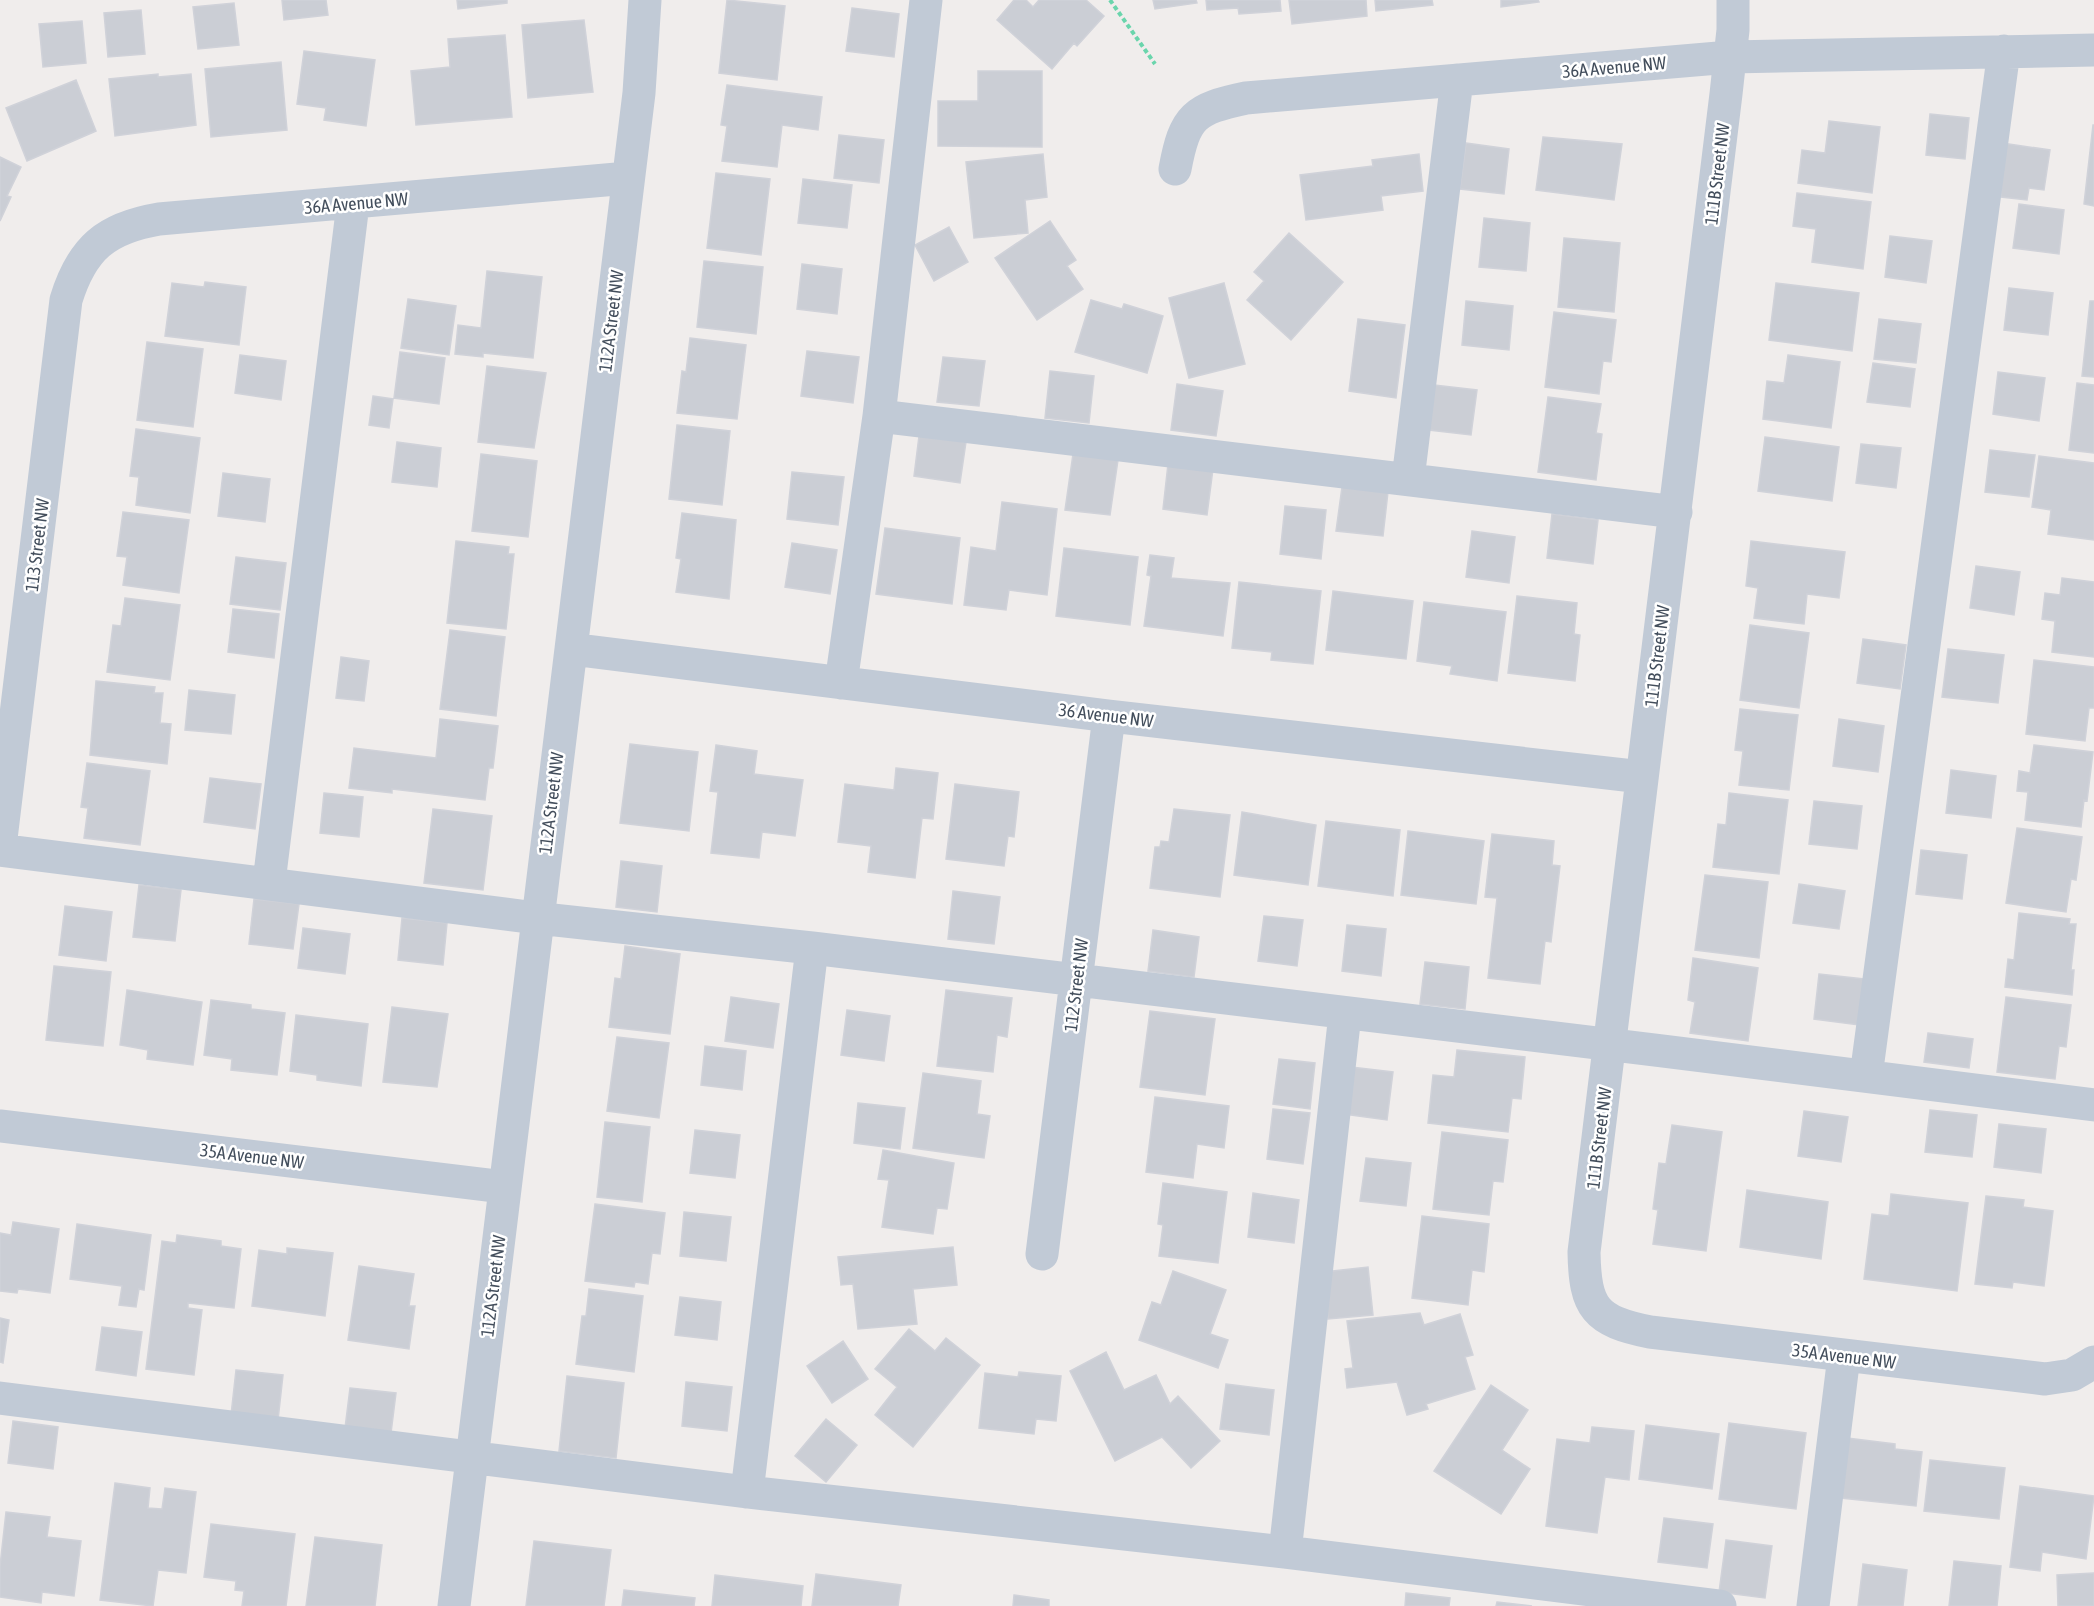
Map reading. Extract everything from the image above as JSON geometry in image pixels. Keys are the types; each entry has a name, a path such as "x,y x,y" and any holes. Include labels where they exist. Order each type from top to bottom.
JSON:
{"street":[{"name":"112A Street NW","path":"454,1606 639,93 645,0"},
{"path":"841,683 879,416 926,0"},
{"name":"111B Street NW","path":"1596,1310 1587,1294 1584,1252 1611,1043 1641,777 1676,512 1730,57 1733,0"},
{"name":"36A Avenue NW","path":"1175,169 1181,135 1193,119 1218,104 1246,98 1730,57 2094,50"},
{"path":"1866,1076 2004,51"},
{"path":"1408,479 1457,80"},
{"name":"36A Avenue NW","path":"90,250 123,228 142,222 628,177"},
{"path":"269,882 353,204"},
{"name":"113 Street NW","path":"0,849 66,300 73,276 90,250"},
{"path":"879,416 1676,512"},
{"name":"36 Avenue NW","path":"571,649 1109,716 1641,777"},
{"name":"112 Street NW","path":"1042,1254 1109,716"},
{"path":"0,849 537,918 812,948 1345,1014 1611,1043 2094,1105"},
{"path":"747,1492 812,948"},
{"path":"1285,1551 1345,1014"},
{"name":"35A Avenue NW","path":"0,1126 504,1187"},
{"name":"35A Avenue NW","path":"1596,1310 1610,1322 1630,1328 2045,1379 2072,1375 2094,1362"},
{"path":"1814,1606 1844,1356"},
{"path":"0,1398 747,1492 1285,1551 1720,1606"}],"path":[{"path":"1110,0 1155,64"}],"building":[{"path":"282,0 326,0 328,15 284,20"},
{"path":"457,0 507,0 507,3 458,9"},
{"path":"727,0 785,6 777,80 719,73"},
{"path":"1014,0 1026,0 1033,7 1039,0 1086,0 1104,16 1077,46 1074,43 1052,69 997,20"},
{"path":"1153,0 1196,0 1197,3 1155,9"},
{"path":"1206,0 1280,0 1281,11 1239,14 1238,8 1207,10"},
{"path":"1289,0 1366,0 1367,16 1292,24"},
{"path":"1375,0 1432,0 1433,5 1376,11"},
{"path":"1501,0 1538,0 1539,2 1501,7"},
{"path":"234,3 239,45 198,49 193,7"},
{"path":"852,8 899,14 894,57 846,51"},
{"path":"141,10 145,54 108,57 104,13"},
{"path":"584,20 593,92 528,98 522,25"},
{"path":"82,21 86,63 43,67 39,24"},
{"path":"505,35 512,117 416,125 411,71 450,67 448,39"},
{"path":"304,51 375,60 366,126 324,120 326,108 297,104"},
{"path":"281,62 287,130 211,137 205,69"},
{"path":"978,71 1042,71 1042,147 938,146 938,101 978,101"},
{"path":"158,74 158,77 191,74 196,125 115,136 109,79"},
{"path":"76,80 96,131 27,161 6,108"},
{"path":"727,85 822,97 818,130 782,125 777,167 722,161 727,126 721,125"},
{"path":"1930,114 1969,118 1965,159 1926,155"},
{"path":"1829,121 1880,127 1872,193 1798,183 1802,150 1825,153"},
{"path":"2094,125 2094,206 2084,204"},
{"path":"839,135 884,140 879,183 834,178"},
{"path":"1543,137 1622,144 1614,200 1536,190"},
{"path":"1466,143 1509,149 1504,194 1460,189"},
{"path":"2002,143 2050,150 2044,190 2029,188 2027,200 2001,197"},
{"path":"1043,154 1047,197 1025,200 1028,233 974,238 966,162"},
{"path":"1419,154 1423,191 1381,196 1383,210 1306,220 1300,175 1373,166 1372,160"},
{"path":"0,157 21,167 7,196 11,197 0,221"},
{"path":"716,173 770,179 761,255 707,248"},
{"path":"803,179 852,185 847,228 798,223"},
{"path":"1797,193 1871,202 1863,269 1812,262 1816,229 1793,226"},
{"path":"2019,204 2064,210 2059,254 2013,248"},
{"path":"1484,218 1530,223 1526,271 1479,267"},
{"path":"1050,221 1076,260 1067,266 1083,289 1037,320 995,258"},
{"path":"949,227 968,262 934,281 915,245"},
{"path":"1289,233 1343,282 1291,340 1247,300 1264,281 1254,272"},
{"path":"1890,236 1932,241 1926,283 1885,277"},
{"path":"1564,238 1620,243 1614,312 1558,307"},
{"path":"704,261 763,267 756,334 697,327"},
{"path":"802,264 842,269 837,314 797,309"},
{"path":"487,271 542,277 533,358 483,353 483,357 455,354 458,325 481,328"},
{"path":"205,282 246,287 239,345 165,336 172,283 204,287"},
{"path":"1224,283 1245,364 1189,378 1169,298"},
{"path":"1776,283 1859,293 1852,351 1769,340"},
{"path":"2009,288 2053,293 2048,335 2004,330"},
{"path":"408,299 456,306 449,355 401,348"},
{"path":"1091,300 1122,309 1124,304 1163,316 1147,373 1075,352"},
{"path":"1466,301 1513,306 1509,350 1462,345"},
{"path":"2090,301 2094,301 2094,377 2082,376"},
{"path":"1554,312 1616,320 1611,362 1603,361 1599,394 1545,387"},
{"path":"1358,319 1405,325 1396,398 1349,391"},
{"path":"1879,319 1921,324 1916,363 1874,359"},
{"path":"690,338 746,345 737,419 677,413 682,371 686,372"},
{"path":"147,342 203,349 193,427 137,420"},
{"path":"807,351 859,357 853,403 801,396"},
{"path":"400,352 445,358 439,404 394,398"},
{"path":"240,355 286,361 281,400 235,393"},
{"path":"1788,355 1840,362 1831,428 1763,419 1767,381 1784,383"},
{"path":"943,357 985,361 979,406 937,402"},
{"path":"1873,363 1915,369 1910,407 1867,402"},
{"path":"487,366 546,373 534,448 478,442"},
{"path":"1050,371 1094,376 1089,423 1045,418"},
{"path":"1998,372 2045,378 2039,421 1993,414"},
{"path":"2077,383 2094,385 2094,453 2069,450"},
{"path":"1177,384 1223,391 1216,436 1171,430"},
{"path":"1434,385 1477,390 1471,435 1429,430"},
{"path":"373,396 393,399 389,428 369,425"},
{"path":"1548,397 1601,404 1596,433 1602,434 1596,480 1538,472"},
{"path":"677,425 730,431 722,505 669,499"},
{"path":"136,429 200,438 190,513 136,505 139,477 130,476"},
{"path":"919,436 966,442 960,483 914,476"},
{"path":"1765,437 1839,447 1832,501 1758,491"},
{"path":"397,442 441,448 437,487 392,482"},
{"path":"1861,444 1901,448 1896,488 1856,483"},
{"path":"1990,450 2035,455 2029,497 1985,492"},
{"path":"481,454 537,461 528,537 472,531"},
{"path":"1073,454 1118,460 1110,515 1065,510"},
{"path":"2039,456 2094,463 2094,540 2048,534 2051,510 2032,507"},
{"path":"1168,464 1213,469 1207,515 1163,509"},
{"path":"792,472 844,477 838,525 787,519"},
{"path":"223,473 270,479 265,522 218,516"},
{"path":"1342,487 1388,492 1383,536 1336,531"},
{"path":"1002,502 1057,509 1047,595 1009,590 1006,610 964,605 971,547 996,551"},
{"path":"1285,506 1326,510 1321,559 1280,554"},
{"path":"123,512 189,520 179,593 123,585 127,557 117,556"},
{"path":"682,513 736,520 729,599 676,592 681,559 676,558"},
{"path":"1552,514 1598,520 1593,564 1547,558"},
{"path":"885,528 960,538 952,604 876,594"},
{"path":"1472,531 1515,537 1509,583 1466,577"},
{"path":"456,541 509,547 508,554 514,554 506,629 447,623"},
{"path":"1751,541 1845,552 1839,598 1807,594 1804,624 1754,618 1758,588 1746,586"},
{"path":"792,543 837,550 830,594 785,587"},
{"path":"1064,548 1138,557 1130,625 1056,616"},
{"path":"1150,555 1174,558 1171,578 1230,583 1223,636 1144,626 1151,576 1147,575"},
{"path":"236,557 286,563 280,610 230,604"},
{"path":"1976,566 2020,572 2014,615 1970,608"},
{"path":"2062,578 2094,582 2094,657 2052,652 2055,621 2042,619 2045,593 2060,595"},
{"path":"1239,582 1321,591 1313,664 1271,660 1272,652 1232,648"},
{"path":"1333,591 1413,601 1406,659 1326,650"},
{"path":"1517,596 1577,603 1574,634 1580,635 1575,681 1508,673"},
{"path":"125,598 180,605 170,680 107,672 113,625 121,626"},
{"path":"1424,602 1506,612 1497,681 1450,674 1452,666 1417,661"},
{"path":"233,609 279,614 274,658 228,652"},
{"path":"1750,625 1809,633 1799,708 1740,700"},
{"path":"450,630 505,637 496,716 440,709"},
{"path":"1863,639 1906,645 1900,689 1857,683"},
{"path":"1948,649 2004,655 1998,703 1942,697"},
{"path":"341,657 369,661 364,701 336,698"},
{"path":"2034,660 2094,667 2094,708 2089,708 2085,741 2026,734"},
{"path":"96,681 155,687 154,693 163,693 160,723 171,724 167,764 90,755"},
{"path":"189,690 235,695 231,734 185,730"},
{"path":"1740,709 1798,715 1789,790 1739,785 1743,751 1735,750"},
{"path":"440,719 498,726 493,768 489,768 485,800 392,789 392,793 349,788 354,748 436,758"},
{"path":"1839,719 1884,726 1878,772 1833,766"},
{"path":"630,744 698,752 689,831 620,823"},
{"path":"716,745 757,751 754,774 803,780 795,836 762,832 759,858 711,853 718,792 710,791"},
{"path":"2034,745 2093,752 2087,801 2084,800 2081,827 2025,820 2028,792 2017,791 2019,771 2030,773"},
{"path":"87,763 150,771 140,845 84,838 88,808 81,807"},
{"path":"896,768 938,773 933,819 922,818 915,878 868,872 871,846 838,842 845,784 894,790"},
{"path":"1951,770 1996,776 1991,818 1946,813"},
{"path":"210,778 261,784 255,829 204,822"},
{"path":"955,784 1019,792 1014,837 1008,836 1004,866 946,859"},
{"path":"324,793 363,797 359,837 320,833"},
{"path":"1729,793 1788,800 1779,874 1713,867 1718,824 1726,825"},
{"path":"1814,801 1862,806 1857,849 1809,844"},
{"path":"433,809 492,816 483,890 424,883"},
{"path":"1174,809 1230,815 1220,897 1150,888 1155,847 1160,847 1161,841 1169,842"},
{"path":"1242,812 1316,825 1308,885 1234,875"},
{"path":"1326,821 1400,830 1393,896 1318,886"},
{"path":"2017,828 2082,837 2076,880 2071,879 2066,912 2006,903"},
{"path":"1408,831 1484,841 1476,904 1401,895"},
{"path":"1492,834 1554,841 1552,865 1560,866 1551,942 1545,941 1540,984 1488,978 1497,898 1485,897"},
{"path":"1921,850 1967,855 1962,899 1916,894"},
{"path":"621,861 662,866 657,912 616,907"},
{"path":"1705,875 1768,882 1759,958 1695,950"},
{"path":"1799,884 1845,891 1839,929 1793,923"},
{"path":"139,885 181,890 175,941 133,937"},
{"path":"953,891 1000,897 994,944 948,939"},
{"path":"254,899 299,904 293,949 249,944"},
{"path":"65,906 112,912 106,961 59,955"},
{"path":"2019,913 2070,919 2069,924 2076,924 2071,970 2074,970 2072,995 2005,987 2008,959 2014,960"},
{"path":"1264,916 1303,920 1297,966 1258,961"},
{"path":"402,918 447,923 443,965 398,960"},
{"path":"1347,925 1386,929 1381,976 1342,971"},
{"path":"303,928 350,934 345,974 298,968"},
{"path":"1153,930 1199,937 1194,977 1148,971"},
{"path":"625,946 680,954 670,1034 609,1027 615,978 621,979"},
{"path":"1693,958 1758,968 1748,1041 1690,1033 1695,1002 1688,1000"},
{"path":"1425,962 1469,967 1465,1009 1420,1004"},
{"path":"54,966 111,972 103,1046 46,1040"},
{"path":"1819,974 1864,979 1859,1025 1814,1019"},
{"path":"127,990 202,1002 193,1065 147,1059 148,1050 120,1045"},
{"path":"946,990 1012,998 1007,1037 997,1035 993,1072 937,1066"},
{"path":"731,997 779,1004 773,1048 725,1041"},
{"path":"2006,997 2071,1005 2066,1047 2059,1046 2055,1079 1997,1072"},
{"path":"211,1000 251,1005 251,1009 285,1013 277,1075 231,1070 232,1059 204,1055"},
{"path":"392,1007 448,1014 437,1087 383,1082"},
{"path":"847,1010 890,1016 884,1061 841,1055"},
{"path":"1150,1011 1215,1019 1205,1095 1140,1087"},
{"path":"296,1015 368,1024 361,1086 317,1080 317,1075 290,1071"},
{"path":"1928,1033 1973,1039 1969,1068 1924,1062"},
{"path":"617,1037 669,1043 659,1118 607,1111"},
{"path":"705,1046 746,1051 742,1090 701,1085"},
{"path":"1457,1050 1525,1057 1521,1099 1512,1098 1508,1132 1428,1123 1433,1075 1454,1077"},
{"path":"1279,1059 1315,1063 1310,1109 1273,1104"},
{"path":"1351,1067 1393,1072 1387,1120 1344,1114"},
{"path":"923,1073 981,1081 977,1114 990,1116 984,1158 913,1148"},
{"path":"1155,1097 1229,1106 1224,1148 1197,1144 1193,1178 1146,1172"},
{"path":"858,1103 905,1108 900,1149 854,1143"},
{"path":"1273,1109 1310,1113 1303,1164 1267,1159"},
{"path":"1930,1110 1977,1115 1972,1157 1925,1152"},
{"path":"1804,1111 1848,1117 1841,1162 1798,1156"},
{"path":"605,1122 650,1127 642,1202 597,1197"},
{"path":"1999,1124 2046,1129 2041,1173 1994,1167"},
{"path":"1672,1125 1722,1132 1706,1251 1653,1244 1658,1210 1653,1209 1659,1163 1666,1164"},
{"path":"695,1130 740,1135 735,1178 690,1173"},
{"path":"1442,1132 1508,1140 1503,1182 1493,1181 1489,1215 1433,1209"},
{"path":"883,1150 954,1163 947,1209 937,1208 933,1234 882,1227 889,1180 878,1179"},
{"path":"1366,1158 1411,1163 1406,1206 1360,1201"},
{"path":"1163,1183 1227,1192 1218,1263 1159,1256 1163,1225 1158,1224"},
{"path":"1747,1190 1828,1202 1821,1259 1740,1247"},
{"path":"1253,1193 1299,1200 1294,1243 1248,1237"},
{"path":"1891,1194 1968,1203 1957,1291 1864,1279 1872,1214 1889,1216"},
{"path":"1986,1196 2024,1200 2023,1207 2053,1211 2044,1286 2013,1282 2012,1288 1975,1284"},
{"path":"595,1204 665,1213 660,1254 652,1253 648,1284 635,1282 634,1287 585,1281"},
{"path":"684,1212 731,1217 726,1261 680,1256"},
{"path":"1422,1216 1489,1224 1484,1272 1472,1270 1468,1305 1412,1298"},
{"path":"13,1222 59,1229 50,1293 18,1289 17,1293 0,1291 0,1233 11,1235"},
{"path":"77,1224 151,1235 144,1290 139,1289 136,1307 119,1305 122,1286 70,1279"},
{"path":"177,1235 221,1241 221,1246 241,1249 234,1308 188,1303 188,1308 202,1310 194,1375 146,1369 162,1241 176,1243"},
{"path":"953,1247 957,1285 913,1289 917,1324 858,1329 853,1284 841,1285 838,1257"},
{"path":"287,1248 333,1253 325,1316 252,1306 259,1250 287,1254"},
{"path":"359,1266 414,1274 409,1306 415,1306 409,1349 348,1340"},
{"path":"1368,1267 1373,1315 1328,1319 1324,1272"},
{"path":"1173,1271 1226,1290 1210,1334 1228,1340 1218,1368 1139,1340 1152,1302 1161,1305"},
{"path":"589,1289 643,1296 634,1372 576,1364 582,1316 586,1316"},
{"path":"680,1297 721,1302 717,1340 675,1335"},
{"path":"1420,1313 1424,1325 1460,1314 1473,1355 1465,1357 1475,1389 1426,1404 1428,1409 1407,1415 1397,1382 1347,1388 1345,1369 1353,1368 1347,1321"},
{"path":"0,1318 9,1320 3,1363 0,1362"},
{"path":"102,1327 142,1332 136,1376 96,1370"},
{"path":"909,1329 935,1351 946,1338 980,1365 913,1447 875,1415 897,1387 875,1369"},
{"path":"843,1341 868,1379 832,1403 807,1366"},
{"path":"1106,1352 1124,1390 1156,1375 1170,1404 1178,1396 1220,1441 1191,1468 1162,1437 1115,1461 1070,1371"},
{"path":"236,1370 283,1375 278,1420 231,1415"},
{"path":"1019,1372 1061,1376 1056,1421 1036,1419 1034,1434 979,1428 985,1373 1018,1377"},
{"path":"567,1376 624,1383 616,1458 559,1451"},
{"path":"686,1382 732,1387 727,1431 682,1426"},
{"path":"1226,1384 1274,1390 1269,1435 1220,1429"},
{"path":"1491,1385 1528,1410 1502,1450 1530,1469 1501,1514 1434,1471"},
{"path":"350,1388 396,1393 391,1433 345,1428"},
{"path":"826,1419 857,1445 826,1482 795,1456"},
{"path":"13,1421 58,1427 53,1469 8,1463"},
{"path":"1729,1423 1806,1433 1796,1509 1719,1499"},
{"path":"1646,1425 1719,1434 1712,1489 1639,1479"},
{"path":"1592,1427 1634,1431 1629,1480 1605,1477 1597,1533 1546,1526 1557,1439 1590,1443"},
{"path":"1847,1438 1895,1444 1895,1449 1922,1452 1916,1506 1841,1498"},
{"path":"1930,1460 2005,1468 1999,1519 1924,1511"},
{"path":"115,1483 150,1488 148,1508 162,1509 165,1488 196,1492 186,1573 158,1570 153,1606 100,1600"},
{"path":"2020,1486 2094,1496 2086,1559 2042,1552 2040,1571 2010,1567"},
{"path":"6,1512 50,1517 47,1537 81,1541 74,1596 42,1592 41,1603 0,1597 0,1566"},
{"path":"1664,1518 1713,1524 1707,1568 1658,1562"},
{"path":"211,1524 295,1534 286,1606 242,1606 244,1591 235,1590 236,1581 204,1577"},
{"path":"315,1537 382,1545 375,1606 306,1606"},
{"path":"1726,1540 1772,1546 1765,1598 1719,1592"},
{"path":"534,1541 611,1550 604,1606 526,1606"},
{"path":"1954,1561 2001,1566 1997,1606 1949,1606"},
{"path":"1863,1564 1907,1570 1903,1606 1858,1606"},
{"path":"2094,1573 2094,1606 2058,1606 2057,1575"},
{"path":"816,1574 901,1585 898,1606 812,1606"},
{"path":"715,1575 803,1586 801,1606 712,1606"},
{"path":"624,1590 695,1598 694,1606 622,1606"},
{"path":"1406,1593 1450,1598 1449,1606 1405,1606"},
{"path":"1014,1595 1049,1600 1049,1606 1013,1606"},
{"path":"1497,1602 1532,1606 1496,1606"}]}
